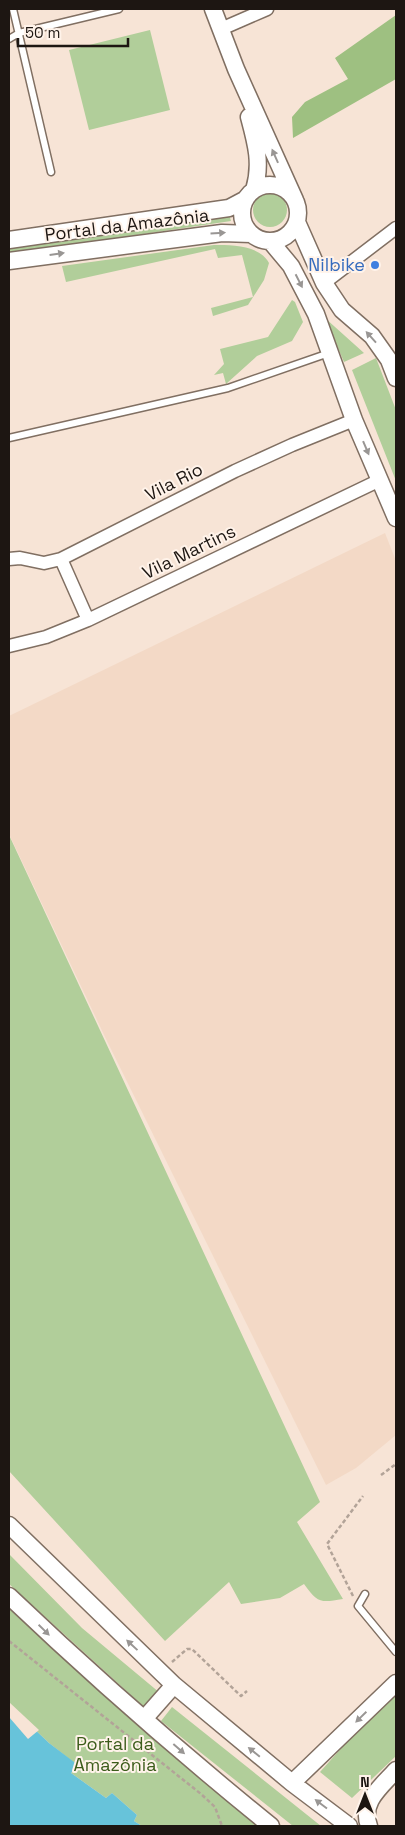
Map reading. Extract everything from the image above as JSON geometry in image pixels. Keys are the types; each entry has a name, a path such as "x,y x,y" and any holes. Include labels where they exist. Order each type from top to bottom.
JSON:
{"street":[{"path":"213,9 236,69 295,200 298,211 297,222 316,270 342,310 372,336 389,360 396,378"},
{"path":"221,29 267,9"},
{"path":"236,69 258,152 258,178 242,218 251,234 271,242 292,266 316,314 354,420 396,518"},
{"path":"250,195 261,187 277,186 284,189 295,200"},
{"name":"Portal da Amazônia","path":"9,240 228,208 250,195"},
{"path":"271,242 290,233 297,222"},
{"path":"324,283 396,228"},
{"name":"Portal da Amazônia","path":"9,261 222,233 251,234"},
{"name":"Vila Rio","path":"9,558 20,558 44,563 61,559 235,471 354,420"},
{"name":"Vila Martins","path":"9,646 46,637 88,620 380,480"},
{"path":"61,559 88,620"},
{"path":"9,1525 174,1685 292,1783 349,1826"},
{"path":"9,1596 67,1652 271,1826"},
{"path":"292,1783 396,1683"},
{"path":"144,1719 174,1685"},
{"path":"369,1826 366,1811 369,1800 396,1770"}],"lane":[{"path":"13,9 51,172"},
{"path":"9,39 19,33 119,9"},
{"path":"9,438 228,388 330,352"},
{"path":"365,1594 358,1606 396,1652"}],"path":[{"path":"381,1475 396,1464"},
{"path":"358,1606 327,1544 363,1496"},
{"path":"9,1641 201,1794 214,1807 222,1826"},
{"path":"169,1664 186,1649 192,1648 241,1696 247,1691"}],"shaded area":[{"path":"385,533 396,561 396,1435 356,1468 326,1485 105,1037 9,834 9,716"}],"green space":[{"path":"396,15 396,79 293,138 292,117 305,102 348,79 335,58"},
{"path":"150,30 170,110 89,130 69,50"},
{"path":"270,193 282,198 287,210 282,222 270,227 258,222 253,210 258,198"},
{"path":"229,214 231,221 9,254 9,246"},
{"path":"214,245 252,249 265,257 269,263 264,280 248,305 213,316 211,308 253,297 242,255 218,258 215,249 66,282 62,266"},
{"path":"292,300 295,302 303,322 292,341 257,356 226,384 223,373 214,375 224,364 220,349 268,337"},
{"path":"325,318 364,353 344,362"},
{"path":"376,358 396,410 396,481 352,370"},
{"path":"9,835 320,1502 297,1522 343,1599 320,1600 304,1584 280,1598 241,1604 229,1582 165,1641 9,1471"},
{"path":"9,1554 82,1628 160,1693 145,1708 9,1584"},
{"name":"Portal da Amazônia","path":"9,1603 101,1690 262,1826 142,1826 134,1821 137,1815 112,1793 106,1798 71,1773 77,1765 49,1743 9,1705"},
{"path":"396,1687 396,1756 352,1798 320,1772"},
{"path":"172,1707 321,1826 293,1826 161,1721"}],"water":[{"path":"9,1705 49,1743 78,1765 71,1773 106,1798 112,1793 137,1815 134,1821 142,1826 9,1826"}],"pier":[{"path":"9,1702 39,1730 28,1739 9,1717"}],"place":[{"name":"Nilbike","path":"375,265"}]}
